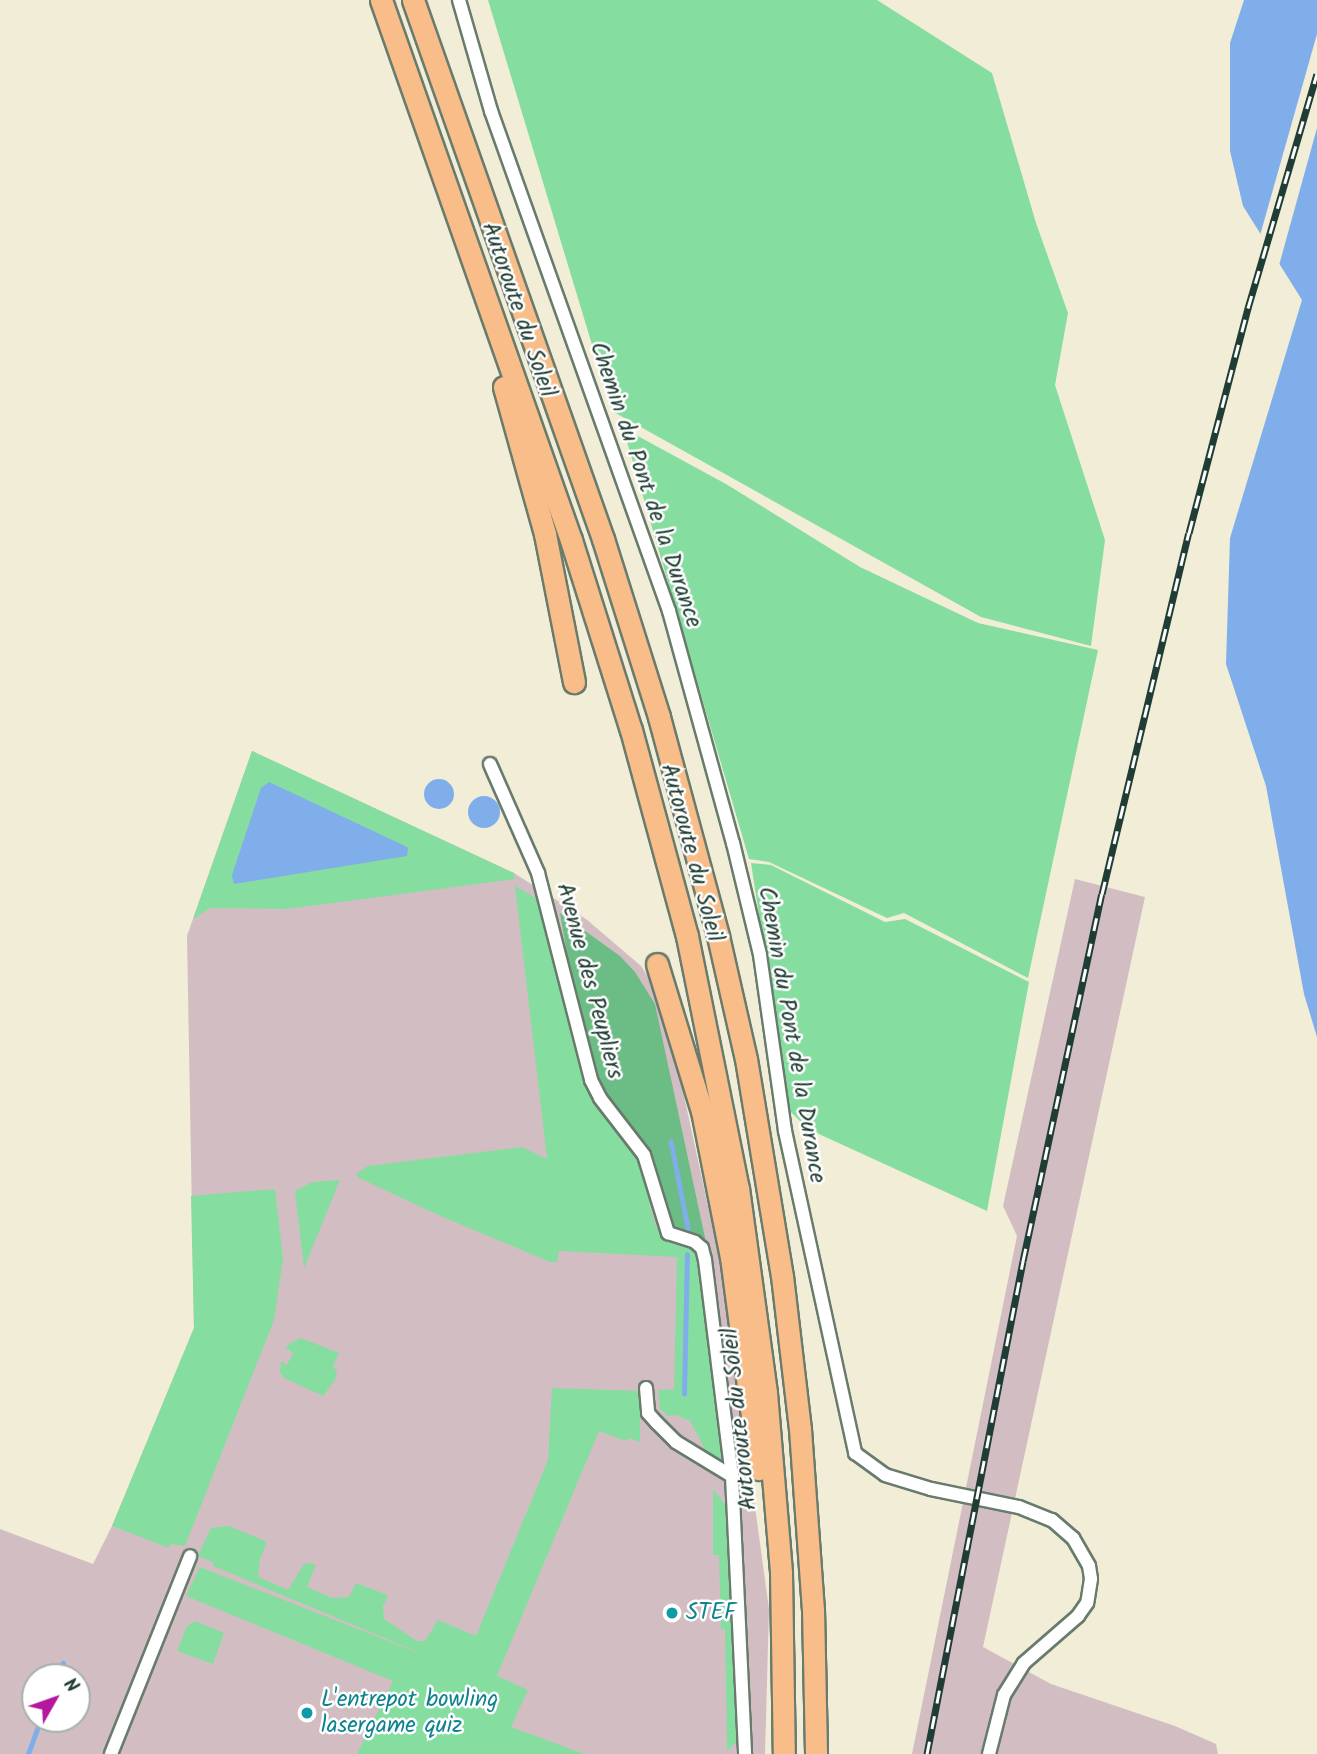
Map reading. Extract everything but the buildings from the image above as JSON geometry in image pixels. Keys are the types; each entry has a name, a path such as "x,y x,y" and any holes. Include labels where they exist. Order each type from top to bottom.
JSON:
{"highway":[{"name":"Autoroute du Soleil","path":"381,0 575,553 660,833 687,936 740,1200 766,1393 781,1573 784,1754"},
{"name":"Autoroute du Soleil","path":"413,0 603,538 659,717 718,936 746,1059 784,1289 800,1429 813,1609 816,1754"},
{"path":"474,262 545,534 574,682"},
{"path":"657,964 702,1111 731,1257 766,1519 781,1573"}],"street":[{"name":"Chemin du Pont de la Durance","path":"459,0 491,111 669,611 726,817 760,955 785,1131 855,1453 885,1475 931,1489 1019,1507 1052,1520 1073,1538 1088,1566 1091,1579 1087,1603 1078,1616 1024,1663 1004,1695 989,1754"},
{"name":"Avenue des Peupliers","path":"489,764 538,873 591,1080 600,1098 644,1155 667,1233 695,1242 702,1248 718,1346 732,1476 745,1754"},
{"path":"646,1388 648,1413 657,1423 676,1442 732,1476"},
{"path":"111,1754 190,1556"}],"shaded area":[{"path":"252,751 514,873 586,919 641,966 663,999 724,1280 769,1609 765,1754 0,1754 0,1529 93,1564 112,1526 194,1328 187,936"},
{"path":"1075,879 1145,897 983,1647 1051,1684 1175,1726 1216,1744 1218,1754 912,1754 1017,1236 1003,1206"}],"green space":[{"path":"488,0 877,0 992,73 1036,223 1068,313 1055,385 1105,540 1091,646 981,617 612,411"},
{"path":"623,428 726,484 860,567 978,623 1098,650 1028,978 904,913 887,918 769,862 749,859"},
{"path":"252,751 514,873 515,879 287,909 210,908 193,919"},
{"path":"751,863 771,865 885,922 905,919 1029,982 987,1211 808,1129 789,1110"},
{"path":"515,886 541,901 587,1076 641,1158 651,1186 650,1207 656,1227 676,1245 689,1244 695,1248 700,1257 713,1387 722,1427 724,1460 707,1453 690,1421 676,1415 668,1416 660,1409 658,1390 674,1389 677,1257 559,1251 557,1262 550,1262 436,1214 359,1178 356,1174 368,1166 522,1147 547,1159"},
{"path":"560,913 620,956 635,972 655,1004 707,1247 697,1235 674,1230 668,1224 652,1159 597,1081 574,994"},
{"path":"340,1180 304,1268 295,1191 312,1182"},
{"path":"275,1189 283,1259 274,1320 185,1546 170,1544 169,1548 112,1526 194,1328 191,1196"},
{"path":"301,1338 339,1353 333,1366 337,1372 335,1380 323,1396 284,1378 280,1372 281,1361 287,1365 293,1353 286,1348 288,1344"},
{"path":"552,1388 640,1391 640,1442 629,1438 626,1441 599,1431 497,1676 528,1690 511,1727 584,1754 357,1754 393,1681 186,1596 200,1567 432,1658 213,1566 213,1562 198,1556 211,1528 229,1526 267,1542 260,1559 258,1577 288,1590 304,1564 310,1563 316,1565 307,1587 332,1598 349,1597 356,1583 385,1594 388,1597 383,1606 384,1619 417,1641 425,1641 438,1620 476,1636 548,1460"},
{"path":"713,1489 725,1504 738,1740 727,1751 725,1629 721,1629 719,1555 713,1555"},
{"path":"195,1621 224,1633 213,1664 177,1651 187,1626"}],"water":[{"path":"1244,0 1317,0 1317,1037 1304,994 1266,786 1226,664 1230,538 1302,300 1243,206 1230,151 1230,43"},
{"path":"439,779 450,783 454,794 450,805 439,809 428,805 424,794 428,783"},
{"path":"269,782 405,846 408,848 407,856 234,884 232,875 261,788"},
{"path":"484,796 495,801 500,812 495,823 484,828 473,823 468,812 473,801"}],"pier":[{"path":"1317,34 1317,128 1278,269 1259,239"}],"waterway":[{"path":"671,1141 688,1228"},
{"path":"684,1394 687,1255"},
{"path":"28,1754 36,1733"}],"railway":[{"path":"927,1754 1023,1261 1102,894 1189,533 1248,308 1317,74"}],"place":[{"name":"STEF","path":"672,1613"},
{"name":"L'entrepot bowling lasergame quiz","path":"307,1713"}]}
